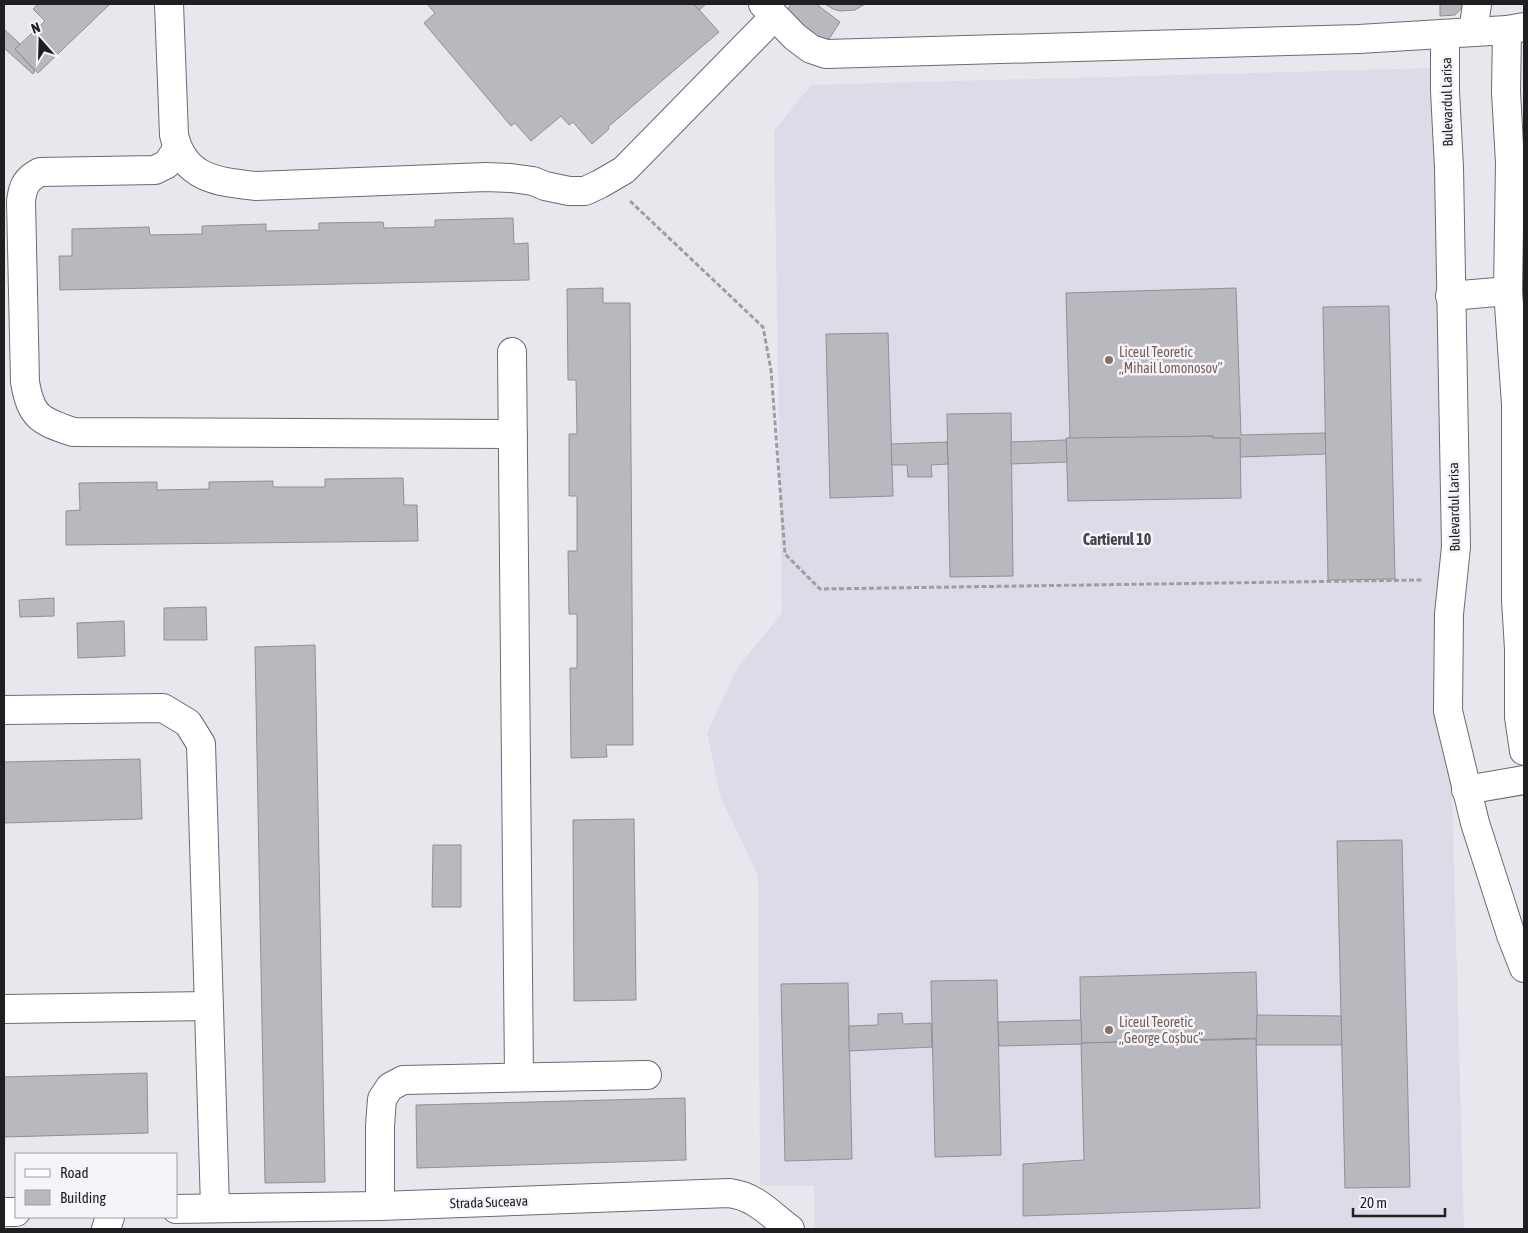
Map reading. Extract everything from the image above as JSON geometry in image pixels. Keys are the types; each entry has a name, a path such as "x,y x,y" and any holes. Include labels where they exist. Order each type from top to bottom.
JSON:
{"street":[{"path":"169,4 174,135 178,149 195,170 208,178 225,183 256,186 486,177 533,181 544,186 569,191 585,191 624,170 768,10 811,49 826,54 1359,39 1516,29 1506,92 1510,163 1508,291 1516,404 1516,600 1519,649 1519,718 1524,751"},
{"path":"1473,32 1477,4"},
{"name":"Bulevardul Larisa","path":"1445,35 1456,547 1448,623 1448,711 1475,823 1511,935 1524,968"},
{"path":"178,149 168,164 154,170 40,172 31,176 25,182 21,201 25,382 32,409 41,419 73,432 513,434"},
{"path":"1450,296 1508,291"},
{"path":"512,352 518,1077"},
{"path":"4,710 164,708 188,723 200,744 215,1207"},
{"path":"1466,790 1524,780"},
{"path":"4,1009 209,1006"},
{"path":"380,1206 382,1099 390,1087 403,1080 647,1075"},
{"name":"Strada Suceava","path":"178,1209 380,1206 728,1193 742,1194 751,1199 790,1229"}],"path":[{"path":"608,179 763,327 771,370 784,554 820,589 1453,580"}],"shaded area":[{"path":"1432,68 1464,1229 815,1229 814,1186 760,1186 758,875 721,798 707,733 737,668 782,613 774,131 811,85"}],"building":[{"path":"38,4 110,4 38,73 15,49 45,21 33,9"},
{"path":"427,4 694,4 719,32 608,127 609,129 592,144 573,122 569,125 561,116 531,141 515,123 511,126 424,23 435,13"},
{"path":"694,4 706,4 699,10"},
{"path":"791,4 816,4 840,22 829,39 822,40 786,12"},
{"path":"825,4 865,4 855,10 840,11"},
{"path":"1440,4 1461,4 1462,8 1455,15 1440,16"},
{"path":"4,29 20,44 15,49 35,71 33,74 4,48"},
{"path":"513,218 514,244 528,243 529,280 60,290 59,256 72,256 72,229 149,227 150,235 202,234 202,226 266,224 266,231 319,230 319,223 383,222 384,228 435,227 435,220"},
{"path":"603,288 603,303 630,303 633,745 606,745 607,757 571,758 570,668 577,668 577,614 569,614 568,551 577,551 577,496 569,496 569,434 577,434 576,380 568,380 567,289"},
{"path":"1236,288 1241,435 1325,433 1326,454 1240,457 1240,438 1213,438 1213,436 1070,439 1066,293"},
{"path":"1389,306 1395,579 1328,580 1323,307"},
{"path":"888,333 893,496 830,498 826,334"},
{"path":"1011,413 1013,576 950,577 947,414"},
{"path":"1213,436 1213,438 1240,438 1241,498 1068,501 1066,438"},
{"path":"1066,440 1067,462 1011,464 1011,442"},
{"path":"947,442 948,464 931,465 932,477 908,477 907,465 892,465 891,444"},
{"path":"403,478 404,505 417,505 418,541 66,545 66,511 80,510 79,483 157,482 157,490 209,489 209,482 273,481 273,487 325,487 325,479"},
{"path":"54,598 54,616 20,617 19,600"},
{"path":"206,607 207,640 164,640 164,608"},
{"path":"124,621 125,656 78,658 77,623"},
{"path":"315,645 325,1182 265,1183 255,647"},
{"path":"140,759 142,819 4,823 4,762"},
{"path":"634,819 636,1000 574,1001 573,820"},
{"path":"1402,840 1410,1187 1345,1188 1337,841"},
{"path":"433,845 461,845 461,907 432,907"},
{"path":"1256,972 1258,1038 1081,1043 1080,977"},
{"path":"997,980 1001,1155 935,1157 931,981"},
{"path":"848,983 852,1159 785,1161 781,984"},
{"path":"902,1013 903,1024 931,1023 932,1047 849,1051 849,1026 878,1025 878,1014"},
{"path":"1257,1015 1341,1016 1342,1045 1256,1045"},
{"path":"1081,1020 1082,1044 999,1046 998,1022"},
{"path":"1256,1039 1260,1208 1023,1216 1023,1164 1084,1160 1081,1043"},
{"path":"147,1073 148,1133 4,1137 4,1077"},
{"path":"685,1098 686,1160 417,1168 416,1105"}],"place":[{"name":"Liceul Teoretic „Mihail Lomonosov”","path":"1109,360"},
{"name":"Liceul Teoretic „George Coșbuc”","path":"1109,1030"}],"district":[{"name":"Cartierul 10","path":"1117,539"}]}
